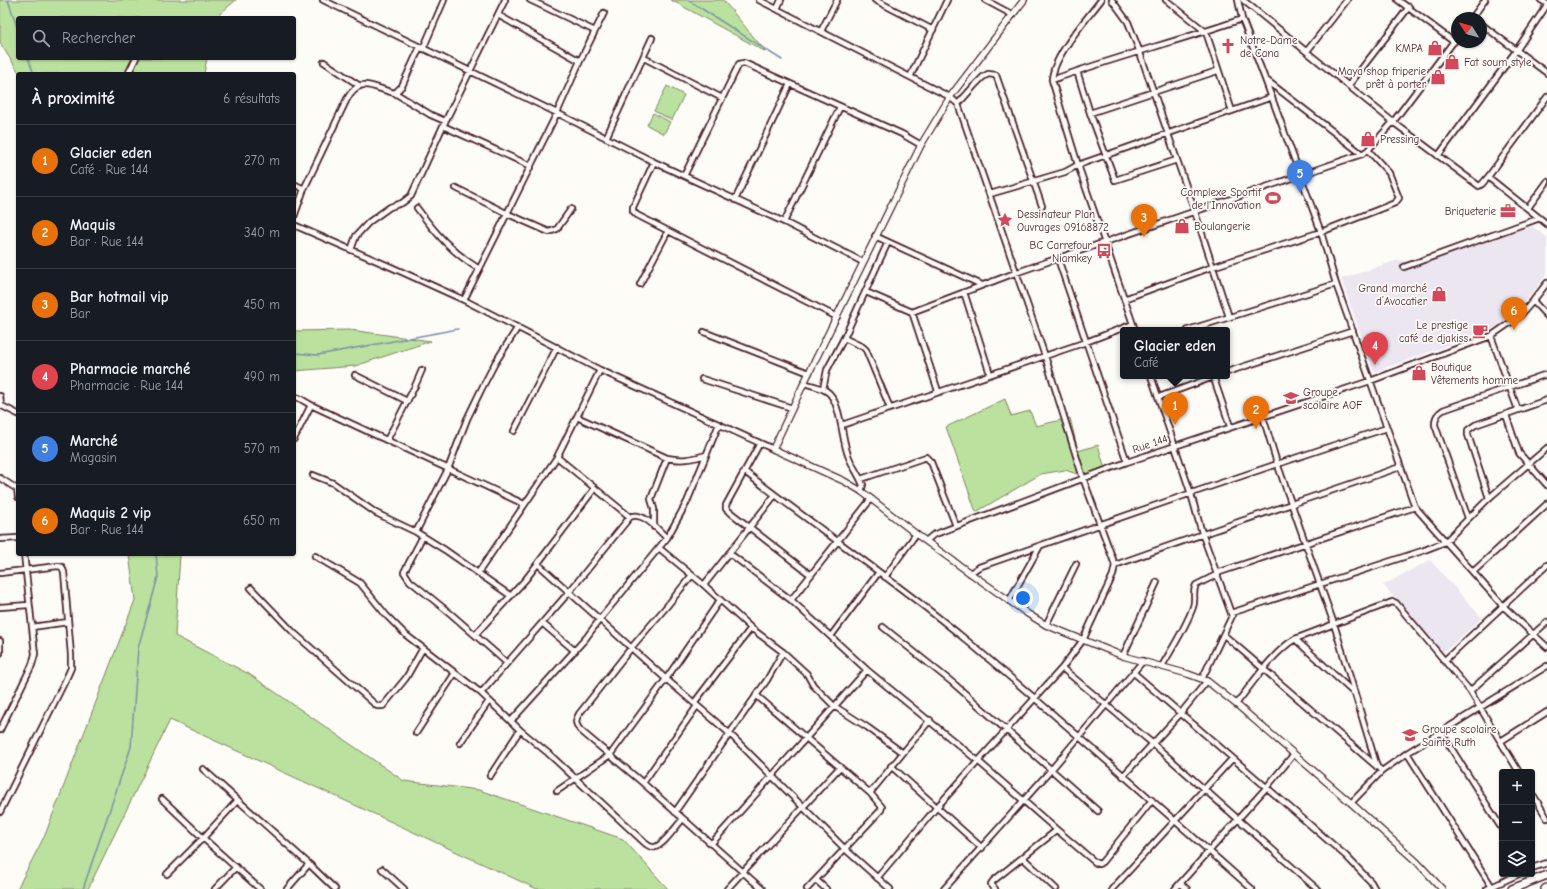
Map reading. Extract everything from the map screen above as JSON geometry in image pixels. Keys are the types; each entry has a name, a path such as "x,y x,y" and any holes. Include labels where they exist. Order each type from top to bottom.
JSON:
{"main road":[{"path":"1512,889 1547,874"}],"street":[{"path":"323,0 557,113 654,162 784,222 863,262"},
{"path":"395,93 402,86 422,48 444,0"},
{"path":"351,250 356,236 369,222 390,206 402,203 410,196 505,0"},
{"path":"530,0 595,31"},
{"path":"759,0 950,97 958,104 990,194 1015,273 1045,356 1083,478 1115,565 1113,575 1083,640 1062,668 978,760 877,878"},
{"path":"777,9 781,0"},
{"path":"821,31 837,0"},
{"path":"875,0 932,30"},
{"path":"910,77 947,0"},
{"path":"985,0 1013,15"},
{"path":"773,449 875,236 921,145 950,97 1024,0"},
{"path":"1101,0 1060,56 1052,73 1052,80 1078,164 1134,327"},
{"path":"1112,0 1128,22 1140,50 1229,317"},
{"path":"1166,0 1206,32 1232,111"},
{"path":"1238,0 1242,20 1266,79 1321,232 1336,284 1352,331 1415,507 1503,606 1547,647"},
{"path":"1242,0 1393,122 1479,186 1488,177 1547,97"},
{"path":"1307,51 1347,0"},
{"path":"1398,0 1451,37"},
{"path":"1476,12 1485,0"},
{"path":"1438,156 1516,51 1547,5 1541,0"},
{"path":"1349,85 1409,7"},
{"path":"464,300 508,214 604,13"},
{"path":"498,15 580,61"},
{"path":"1052,80 1140,50 1206,32 1242,20"},
{"path":"1487,29 1547,74"},
{"path":"606,138 652,38"},
{"path":"866,292 912,312 1015,273 1362,154 1368,150 1393,122 1451,45"},
{"path":"644,58 722,98"},
{"path":"129,72 135,60"},
{"path":"324,62 360,86"},
{"path":"684,176 739,64 744,63 902,134 921,145"},
{"path":"1090,113 1154,93 1218,70"},
{"path":"1077,71 1090,113 1114,179 1116,180 1177,160"},
{"path":"958,104 983,77 988,74 996,76 1042,206"},
{"path":"1266,79 1362,154"},
{"path":"735,200 790,84"},
{"path":"296,211 304,189 350,94 355,88 360,86 371,86 395,93 444,124 531,166"},
{"path":"990,194 1065,172 1078,164 1272,97"},
{"path":"784,222 840,107"},
{"path":"1124,299 1212,267 1321,232 1398,200 1399,198 1389,173 1368,150"},
{"path":"654,162 635,201 633,211 637,215 837,317"},
{"path":"1488,177 1547,224"},
{"path":"1528,208 1547,182"},
{"path":"296,185 304,189"},
{"path":"456,188 508,214 549,232 557,229 571,209"},
{"path":"417,208 434,231 452,250 479,269"},
{"path":"1404,267 1540,218"},
{"path":"296,227 464,300 600,370 861,490 916,534 1009,601 1046,625 1122,656 1162,666 1204,680 1236,704 1351,803 1417,862 1442,889"},
{"path":"640,284 668,231"},
{"path":"875,236 982,285"},
{"path":"823,389 828,370 866,292 888,242"},
{"path":"1058,259 1127,462"},
{"name":"Rue 144","path":"926,541 933,535 1127,462 1370,380 1491,336 1520,316 1534,301 1547,283"},
{"path":"1200,327 1336,284"},
{"path":"964,292 990,374"},
{"path":"1534,301 1547,316"},
{"path":"912,312 938,391"},
{"path":"1125,327 1133,324"},
{"path":"416,532 448,469 467,420 484,384 495,363 518,327"},
{"path":"842,425 938,391 1086,342 1120,329"},
{"path":"1230,371 1352,331"},
{"path":"704,332 809,373"},
{"path":"1491,336 1518,410"},
{"path":"844,338 866,350 890,408"},
{"path":"514,431 557,347"},
{"path":"387,440 422,370"},
{"path":"478,573 524,504 541,483 557,457 600,370"},
{"path":"1468,518 1435,425 1436,415 1443,410 1547,374"},
{"path":"355,375 407,401"},
{"path":"702,379 792,408"},
{"path":"1123,776 1181,712 1204,680 1232,619 1218,573 1202,533 1152,379"},
{"path":"1159,397 1206,379"},
{"path":"1215,379 1230,426"},
{"path":"804,383 823,389 829,393 833,399 842,425 847,454 861,479 863,486 861,490"},
{"path":"0,396 0,405 16,413"},
{"path":"296,397 524,504"},
{"path":"1489,498 1468,435 1468,430 1475,425 1547,400"},
{"path":"296,434 311,405"},
{"path":"1506,415 1519,453 1547,485"},
{"path":"577,417 667,458 679,461 706,455"},
{"path":"1263,417 1277,463 1334,624 1377,767"},
{"path":"511,721 575,651 667,538 687,502 719,424"},
{"path":"970,573 979,567 1100,524 1277,463 1387,428"},
{"path":"760,443 744,470 726,506 726,509 811,575"},
{"path":"1231,613 1437,546 1445,542 1489,498 1547,448"},
{"path":"557,457 630,517"},
{"path":"861,479 926,457 931,462 956,526"},
{"path":"654,527 654,509 651,499 667,458"},
{"path":"1115,565 1202,533 1400,467"},
{"path":"744,470 775,495 879,572 964,639 1152,800 1252,889"},
{"path":"313,475 333,483 376,513 423,536 511,596"},
{"path":"0,478 16,487"},
{"path":"475,635 538,564 596,488"},
{"path":"704,585 775,495"},
{"path":"791,600 871,499"},
{"path":"1474,572 1547,504"},
{"path":"1162,666 1192,610 1196,585 1218,573 1415,507"},
{"path":"481,693 570,591 630,517 635,515 641,516 667,538"},
{"path":"885,577 916,534"},
{"path":"423,536 404,572 405,575 410,581 451,614 507,664"},
{"path":"0,539 16,538"},
{"path":"1009,601 1040,546"},
{"path":"659,548 704,585 752,628 783,652 807,674 813,685 834,706 867,727 902,753"},
{"path":"729,553 791,600 867,670 978,760 1057,830 1099,864 1152,800"},
{"path":"0,730 32,665 35,654 24,556"},
{"path":"315,556 360,583 386,616 423,648 481,693 520,730 548,752 646,844 651,847 656,847 663,842 683,819"},
{"path":"538,564 570,591 666,679 729,733 845,849 890,889"},
{"path":"1046,625 1076,564"},
{"path":"1445,660 1547,564"},
{"path":"0,573 58,566 62,567 64,572 71,654 71,668 0,812"},
{"path":"831,636 879,572"},
{"path":"692,575 631,648 579,714 576,724 580,730 643,783 762,889"},
{"path":"1122,656 1157,582"},
{"path":"251,588 294,633 377,706 383,706 406,678 423,648"},
{"path":"557,791 610,755 666,679 720,600"},
{"path":"1236,704 1264,669 1287,644 1295,639 1392,602 1396,603 1470,691 1517,769"},
{"path":"0,607 29,605"},
{"path":"32,627 68,622"},
{"path":"1470,691 1547,622"},
{"path":"542,623 575,651"},
{"path":"883,627 953,684 1098,812"},
{"path":"643,783 696,705 752,628"},
{"path":"1224,635 1382,771"},
{"path":"1295,639 1354,693"},
{"path":"0,641 0,653"},
{"path":"675,812 767,680 783,652"},
{"path":"944,889 1051,770 1143,662"},
{"path":"1351,803 1382,771 1407,753 1547,666"},
{"path":"1062,668 1152,743 1317,889"},
{"path":"711,844 867,670"},
{"path":"416,733 455,673"},
{"path":"1134,673 1346,856 1376,889"},
{"path":"756,695 840,766 870,793 882,807 881,810 807,889"},
{"path":"460,743 489,701"},
{"path":"1501,741 1547,712"},
{"path":"870,793 930,720"},
{"path":"490,776 520,730"},
{"path":"1441,732 1499,824"},
{"path":"1407,753 1489,888 1512,877"},
{"path":"1175,889 1266,788 1294,754"},
{"path":"1112,889 1232,759"},
{"path":"727,889 840,766"},
{"path":"891,766 982,848"},
{"path":"203,769 335,889"},
{"path":"1535,798 1547,818"},
{"path":"162,799 260,889"},
{"path":"167,874 238,800"},
{"path":"1541,808 1547,804"},
{"path":"995,889 992,884 993,881 1057,830"},
{"path":"1022,858 1056,889"},
{"path":"1535,867 1547,863"},
{"path":"287,889 309,864"},
{"path":"215,889 236,868"},
{"path":"382,869 404,889"},
{"path":"816,880 826,889"},
{"path":"1180,883 1187,889"}],"shaded area":[{"name":"Grand marché d’Avocatier","path":"1532,226 1547,237 1547,274 1521,308 1507,321 1490,330 1374,372 1341,279 1398,260 1420,263"},
{"path":"1430,560 1482,618 1443,653 1383,585"}],"green space":[{"path":"0,0 236,0 217,16 16,16 16,60 207,60 204,72 19,72 0,43"},
{"path":"671,0 723,0 766,52"},
{"path":"667,86 684,95 672,120 654,111"},
{"path":"653,113 670,122 664,134 647,125"},
{"path":"350,330 431,341 355,366 296,371 296,331"},
{"path":"1005,399 1011,416 1030,411 1036,426 1070,418 1078,451 1098,445 1105,469 1089,478 1065,470 1041,474 976,512 946,427"},
{"path":"129,556 180,556 175,636 249,674 404,781 479,790 623,839 668,889 537,889 170,720 88,889 17,889 45,835 135,600"}],"waterway":[{"path":"8,0 16,24"},
{"path":"688,0 782,60"},
{"path":"29,60 33,72"},
{"path":"296,353 318,355 458,329"},
{"path":"83,889 131,747 138,648 158,577 156,556"}],"place":[{"name":"Notre-Dame de Cana","path":"1228,46"},
{"name":"KMPA","path":"1435,48"},
{"name":"Fat soum style","path":"1452,62"},
{"name":"Maya shop friperie prêt à porter","path":"1438,77"},
{"name":"Pressing","path":"1368,139"},
{"name":"Marché","path":"1300,193"},
{"name":"Complexe Sportif de l'Innovation","path":"1273,198"},
{"name":"Briqueterie","path":"1508,211"},
{"name":"Dessinateur Plan Ouvrages 09168872","path":"1005,220"},
{"name":"Boulangerie","path":"1182,226"},
{"name":"Bar hotmail vip","path":"1144,237"},
{"name":"BC Carrefour Niamkey","path":"1104,251"},
{"name":"Grand marché d’Avocatier","path":"1439,294"},
{"name":"Maquis 2 vip","path":"1514,330"},
{"name":"Le prestige café de djakiss","path":"1480,331"},
{"name":"Pharmacie marché","path":"1375,365"},
{"name":"Boutique Vêtements homme","path":"1419,373"},
{"name":"Groupe scolaire AOF","path":"1291,398"},
{"name":"Glacier eden","path":"1175,425"},
{"name":"Maquis","path":"1256,429"},
{"name":"Groupe scolaire Sainte Ruth","path":"1410,735"}]}
